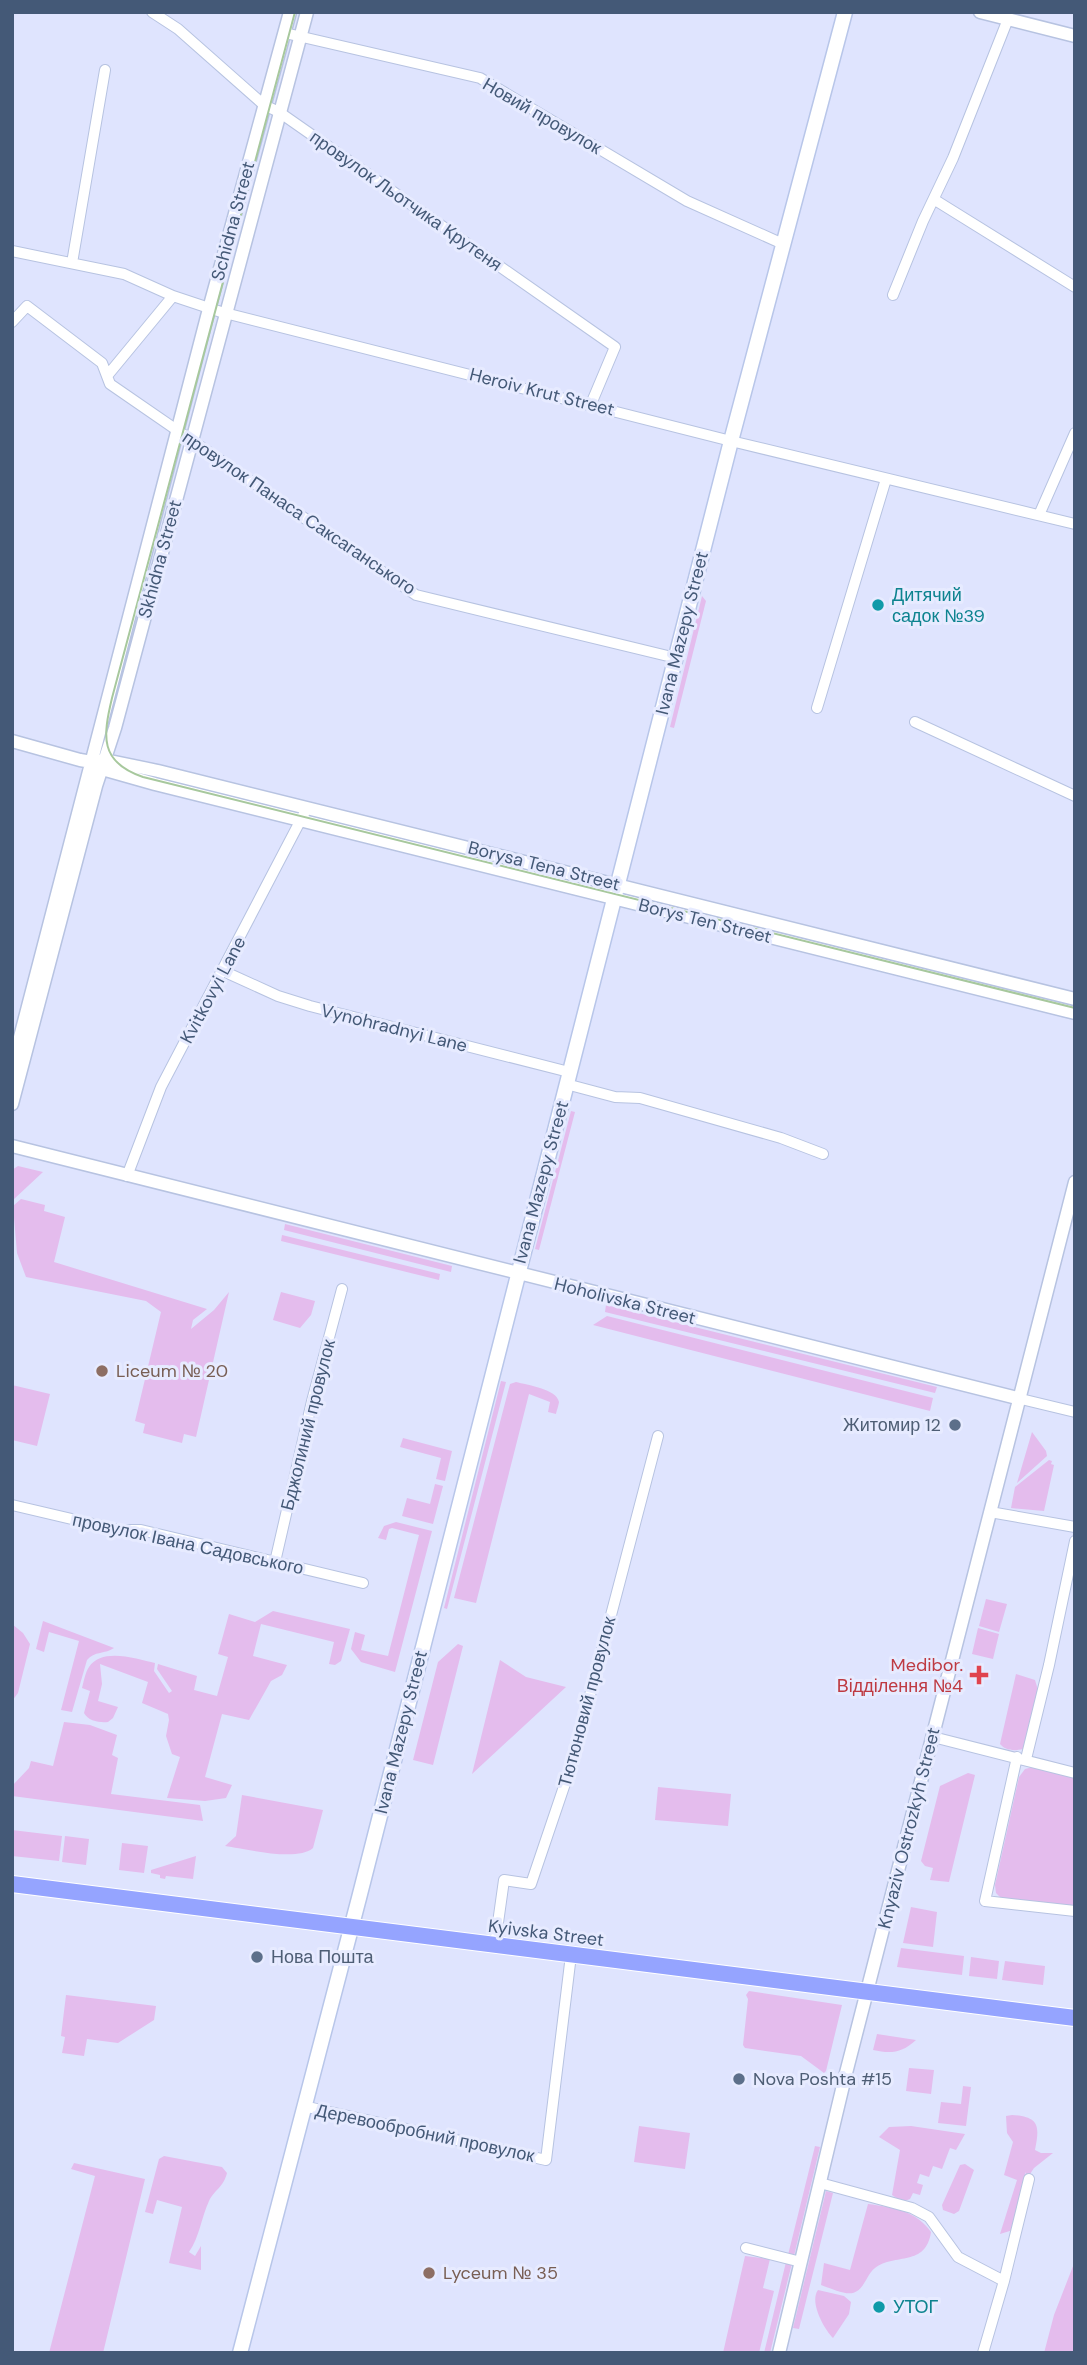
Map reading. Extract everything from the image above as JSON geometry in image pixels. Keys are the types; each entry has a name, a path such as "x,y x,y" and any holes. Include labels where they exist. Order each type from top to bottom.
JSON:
{"main road":[{"name":"Ivana Mazepy Street","path":"240,2353 731,440 845,12"},
{"name":"Kyivska Street","path":"12,1876 571,1955 1075,2010"},
{"name":"Kyivska Street","path":"12,1884 352,1924 496,1937 1075,2018"}],"street":[{"name":"провулок Льотчика Крутеня","path":"152,12 178,29 264,105 279,112 615,347 591,404"},
{"name":"Schidna Street","path":"179,430 290,12"},
{"name":"Skhidna Street","path":"12,1068 192,440 307,12"},
{"path":"980,12 1075,36"},
{"path":"893,295 923,221 935,200 1008,19"},
{"name":"Новий провулок","path":"285,33 480,78 687,201 783,244"},
{"path":"72,263 105,70"},
{"path":"935,200 1075,288"},
{"name":"Heroiv Krut Street","path":"12,251 124,274 209,309 1075,524"},
{"path":"107,376 173,296"},
{"name":"провулок Панаса Саксаганського","path":"12,322 27,306 102,363 110,384 416,595 676,659"},
{"name":"Skhidna Street","path":"12,1104 100,764 107,697 179,430"},
{"path":"1039,514 1075,433"},
{"path":"817,708 886,479"},
{"path":"915,722 1075,796"},
{"name":"Borysa Tena Street","path":"12,741 100,764 307,808 616,892 1075,999"},
{"name":"Borys Ten Street","path":"100,764 301,821 616,892 1075,1013"},
{"name":"Kvitkovyi Lane","path":"127,1176 161,1087 307,808"},
{"name":"Vynohradnyi Lane","path":"223,971 278,996 310,1006 568,1078 615,1097 640,1098 781,1138 823,1153"},
{"name":"Hoholivska Street","path":"12,1146 1075,1412"},
{"name":"Knyaziv Ostrozkyh Street","path":"779,2353 869,1988 1075,1182"},
{"name":"Бджолиний провулок","path":"275,1562 312,1402 342,1289"},
{"name":"Тютюновий провулок","path":"496,1937 504,1880 531,1884 573,1760 658,1436"},
{"name":"провулок Івана Садовського","path":"12,1505 119,1530 141,1530 363,1583"},
{"path":"990,1512 1075,1527"},
{"path":"1075,1541 1049,1665 985,1900 1075,1911"},
{"path":"933,1737 1075,1773"},
{"name":"Деревообробний провулок","path":"303,2106 546,2160 571,1955"},
{"path":"983,2353 1029,2179"},
{"path":"820,2183 912,2208 924,2214 958,2257 1004,2281"},
{"path":"746,2248 801,2262"}],"shaded area":[{"path":"702,596 706,601 674,728 670,727"},
{"path":"571,1111 575,1112 539,1250 535,1249"},
{"path":"18,1166 43,1172 13,1200 12,1170"},
{"path":"21,1199 45,1205 44,1211 65,1217 54,1262 207,1309 193,1320 191,1329 214,1310 229,1292 196,1437 184,1434 182,1443 143,1433 145,1424 135,1421 161,1312 146,1301 26,1277 17,1253 13,1206"},
{"path":"285,1224 452,1266 451,1272 284,1230"},
{"path":"282,1235 440,1274 439,1280 281,1241"},
{"path":"281,1292 315,1301 311,1315 300,1328 273,1320"},
{"path":"606,1305 937,1387 935,1393 605,1312"},
{"path":"607,1316 933,1398 930,1411 593,1325"},
{"path":"501,1381 506,1382 447,1609 444,1608"},
{"path":"516,1382 553,1394 559,1402 556,1414 548,1412 550,1402 529,1394 476,1603 454,1598 510,1384"},
{"path":"12,1385 50,1394 37,1446 12,1440"},
{"path":"1032,1432 1047,1456 1017,1483"},
{"path":"403,1438 452,1451 445,1481 436,1479 441,1458 400,1447"},
{"path":"1049,1460 1054,1465 1044,1511 1011,1508 1015,1487"},
{"path":"435,1484 443,1486 433,1524 402,1516 407,1498 430,1504"},
{"path":"396,1522 432,1531 395,1672 361,1662 351,1649 355,1632 365,1635 361,1650 388,1656 419,1535 392,1528 389,1529 386,1540 378,1538 384,1526"},
{"path":"986,1599 1007,1604 999,1632 979,1626"},
{"path":"273,1611 350,1629 341,1661 335,1665 329,1664 334,1642 261,1624 253,1656 287,1665 282,1675 271,1681 249,1720 222,1714 205,1777 232,1785 226,1798 205,1801 167,1798 180,1757 172,1754 166,1736 168,1714 142,1703 148,1682 100,1664 102,1684 98,1701 118,1707 108,1722 91,1720 84,1713 90,1691 82,1688 88,1669 102,1657 139,1659 155,1663 154,1671 169,1693 172,1691 157,1669 158,1664 197,1676 194,1690 217,1696 228,1657 218,1654 229,1614 255,1622"},
{"path":"43,1621 114,1648 93,1655 87,1660 72,1712 61,1710 79,1641 49,1632 44,1652 36,1649"},
{"path":"12,1624 23,1633 30,1644 18,1693 12,1701"},
{"path":"978,1628 999,1634 993,1659 972,1654"},
{"path":"458,1644 463,1646 433,1765 413,1760 438,1662"},
{"path":"500,1660 526,1677 566,1687 472,1774"},
{"path":"1016,1674 1035,1680 1038,1690 1026,1748 1012,1750 1000,1744"},
{"path":"64,1722 90,1725 117,1735 112,1755 118,1758 111,1794 200,1805 203,1821 12,1796 12,1786 29,1768 31,1761 53,1766"},
{"path":"1037,1766 1075,1776 1075,1906 1002,1899 996,1893 995,1885 1019,1777 1025,1769"},
{"path":"968,1773 975,1775 949,1882 930,1880 933,1868 925,1866 921,1861 940,1786"},
{"path":"658,1787 731,1794 728,1826 655,1820"},
{"path":"242,1795 323,1810 313,1848 306,1852 284,1854 225,1846 236,1836"},
{"path":"12,1830 62,1836 59,1861 12,1856"},
{"path":"65,1836 89,1839 86,1865 62,1862"},
{"path":"122,1843 148,1846 144,1873 119,1870"},
{"path":"196,1856 193,1879 166,1876 165,1879 151,1873 151,1870"},
{"path":"911,1907 937,1912 933,1947 903,1943"},
{"path":"901,1948 964,1956 962,1975 897,1967"},
{"path":"971,1957 999,1961 997,1979 969,1976"},
{"path":"1005,1961 1045,1966 1043,1985 1002,1980"},
{"path":"749,1991 842,2005 824,2073 801,2056 745,2048 746,1995"},
{"path":"66,1995 156,2006 154,2020 118,2043 87,2039 84,2056 62,2053 65,2037 61,2036"},
{"path":"877,2034 916,2040 901,2050 879,2051 873,2050"},
{"path":"909,2068 934,2070 931,2094 906,2091"},
{"path":"963,2086 971,2087 966,2126 938,2123 941,2102 961,2104"},
{"path":"1006,2116 1028,2118 1036,2124 1035,2150 1053,2153 1034,2168 1028,2177 1025,2172 1026,2179 1013,2230 1000,2234 1017,2180 1004,2175 1013,2142 1007,2133"},
{"path":"639,2126 690,2133 685,2169 634,2162"},
{"path":"911,2126 965,2134 956,2150 950,2148 942,2169 933,2166 929,2177 920,2174 917,2183 923,2185 920,2195 913,2193 910,2199 902,2202 892,2195 900,2150 879,2137 889,2127"},
{"path":"815,2146 820,2147 794,2256 788,2255"},
{"path":"164,2156 222,2167 227,2173 209,2201 196,2240 189,2252 195,2256 201,2246 201,2270 169,2263 182,2207 157,2200 153,2214 145,2212 159,2159"},
{"path":"74,2163 145,2179 103,2353 49,2353 95,2176 71,2169"},
{"path":"965,2164 974,2170 959,2211 954,2214 943,2210 942,2205 960,2165"},
{"path":"826,2191 833,2193 799,2329 793,2328"},
{"path":"868,2204 895,2209 919,2219 931,2232 928,2243 916,2255 875,2268 853,2293 821,2285 824,2263 850,2270"},
{"path":"745,2256 770,2259 763,2288 774,2291 759,2353 723,2353"},
{"path":"1075,2261 1075,2353 1044,2353 1054,2315"},
{"path":"786,2262 792,2263 770,2353 764,2353"},
{"path":"818,2290 844,2296 851,2302 849,2314 833,2338 816,2308"}],"tram line":[{"path":"295,12 112,698 106,736 111,755 118,764 143,777 1075,1008"}],"place":[{"name":"Дитячий садок №39","path":"878,605"},
{"name":"Liceum № 20","path":"102,1371"},
{"name":"Житомир 12","path":"955,1425"},
{"name":"Medibor. Відділення №4","path":"979,1675"},
{"name":"Нова Пошта","path":"257,1957"},
{"name":"Nova Poshta #15","path":"739,2079"},
{"name":"Lyceum № 35","path":"429,2273"},
{"name":"УТОГ","path":"879,2307"}]}
